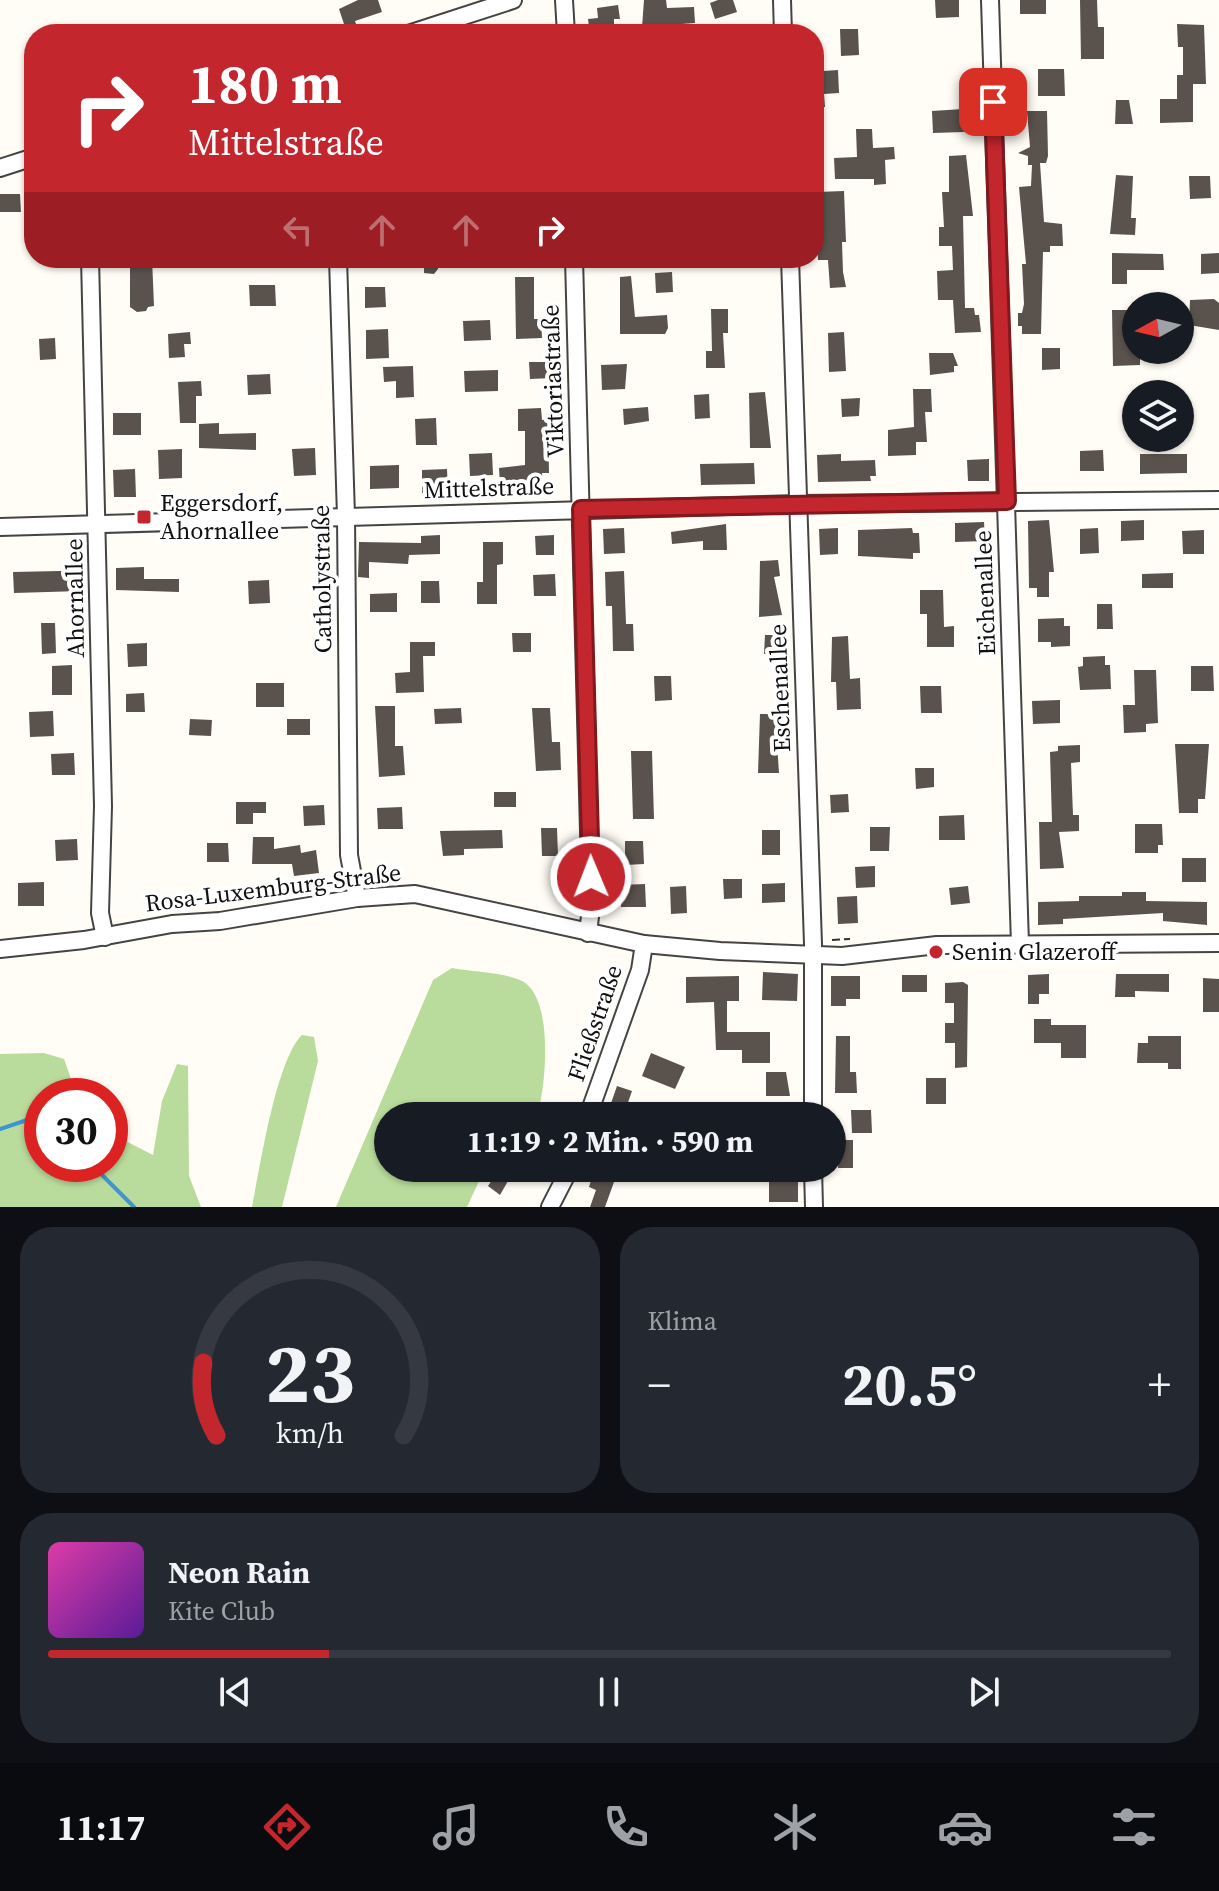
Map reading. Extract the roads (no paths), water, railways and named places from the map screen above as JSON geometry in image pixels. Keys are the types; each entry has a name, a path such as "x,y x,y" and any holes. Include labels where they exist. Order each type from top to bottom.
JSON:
{"street":[{"path":"439,24 513,0"},
{"path":"564,0 565,24"},
{"path":"782,0 783,24"},
{"name":"Eichenallee","path":"990,0 1020,944"},
{"path":"0,168 24,160"},
{"name":"Ahornallee","path":"90,268 103,806 100,913 105,937"},
{"name":"Catholystraße","path":"338,268 346,516 349,855 357,898"},
{"name":"Viktoriastraße","path":"574,268 591,908 588,933"},
{"name":"Eschenallee","path":"790,268 813,952 813,1102"},
{"name":"Mittelstraße","path":"0,527 798,504 1219,500"},
{"name":"Rosa-Luxemburg-Straße","path":"0,949 105,937 357,898 415,894 440,897 644,944 720,951 871,955 937,945 1219,943"},
{"name":"Fließstraße","path":"593,1102 640,970 644,944"},
{"path":"550,1207 563,1182"},
{"path":"813,1182 814,1207"}],"waterway":[{"path":"0,1129 24,1121"},
{"path":"109,1182 134,1207"}],"place":[{"name":"Eggersdorf, Ahornallee","path":"144,517"},
{"name":"Senin Glazeroff","path":"936,952"}]}
